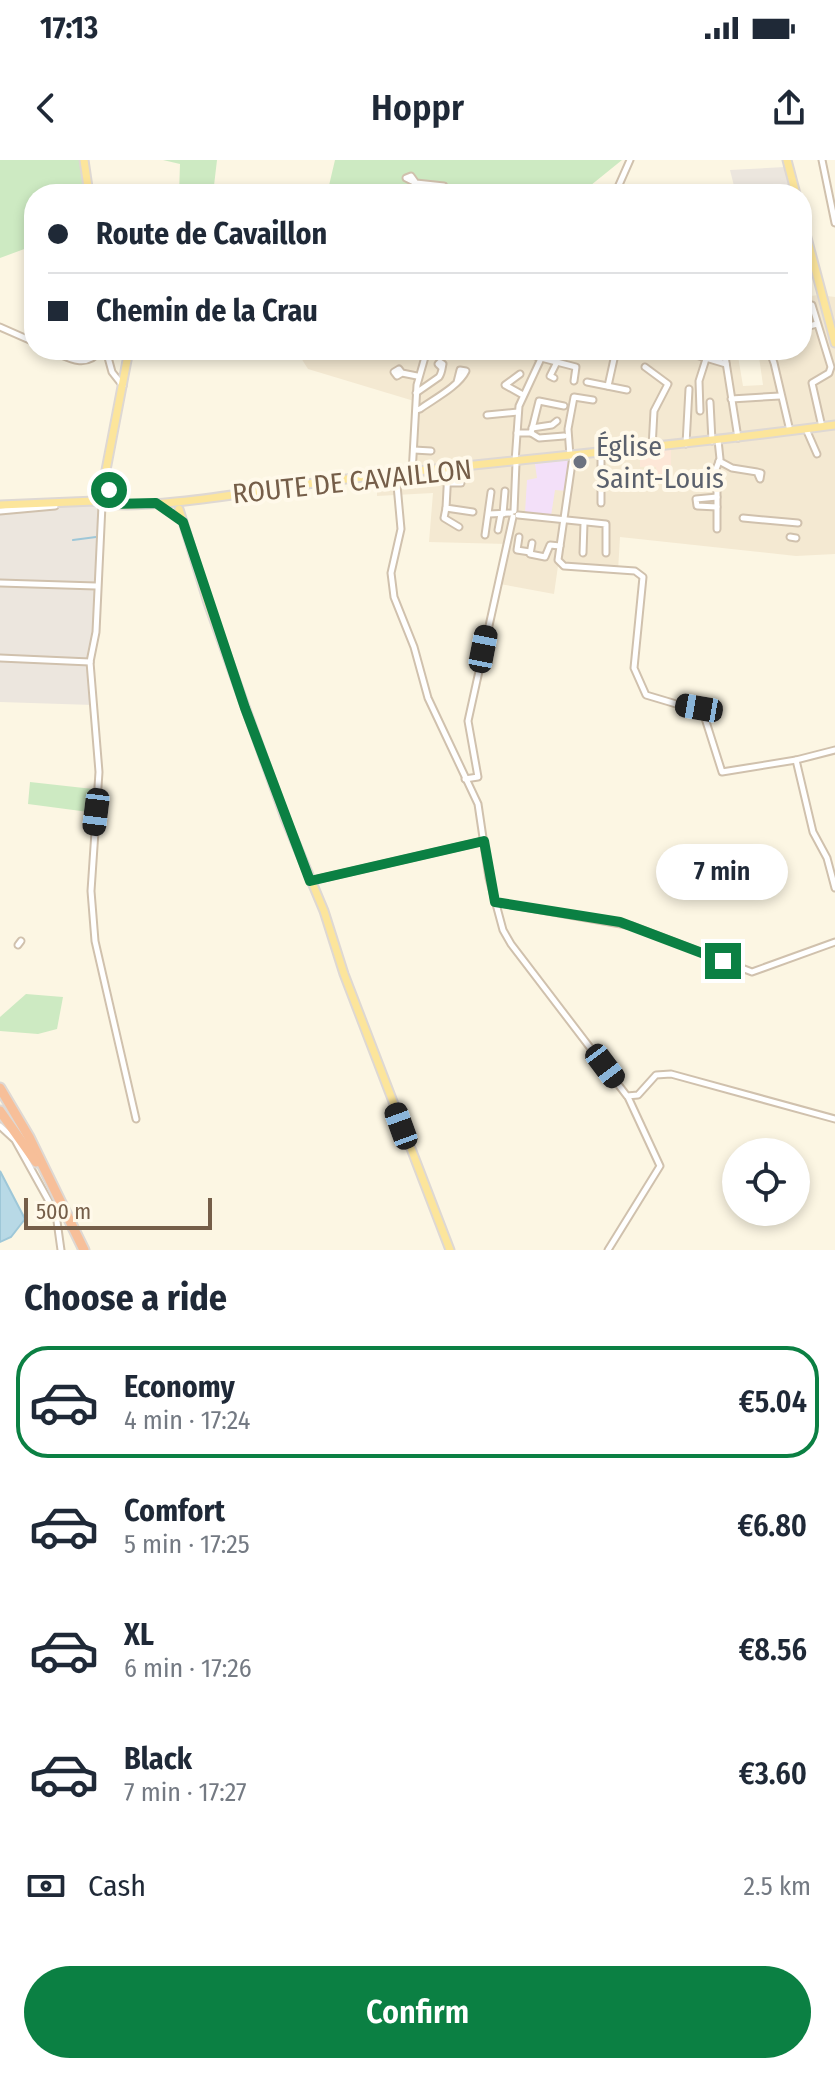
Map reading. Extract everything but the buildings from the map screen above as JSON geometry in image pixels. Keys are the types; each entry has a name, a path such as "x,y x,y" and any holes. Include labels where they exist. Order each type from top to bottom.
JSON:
{"highway":[{"path":"0,1088 29,1137 81,1250"},
{"path":"0,1099 81,1250"},
{"path":"0,1111 36,1162"}],"main road":[{"path":"84,160 88,184"},
{"path":"787,160 793,184"},
{"path":"812,257 835,343"},
{"path":"106,499 106,478 128,360"},
{"name":"ROUTE DE CAVAILLON","path":"0,506 106,499 174,507 188,500 396,474 601,454 835,425"},
{"name":"ROUTE DE CAVAILLON","path":"0,506 70,504 106,499"},
{"path":"174,507 183,522 250,722 450,1250"}],"street":[{"path":"619,184 630,160"},
{"path":"822,160 835,223"},
{"path":"812,305 831,370 812,383 822,427"},
{"path":"812,325 817,324"},
{"path":"0,327 24,338"},
{"path":"108,360 112,372 124,386"},
{"path":"412,474 416,393 421,360"},
{"path":"465,779 478,777 468,721 514,514 518,412 540,360"},
{"path":"549,360 576,367 574,381"},
{"path":"608,386 614,360"},
{"path":"700,411 700,377 706,360"},
{"path":"710,360 726,364"},
{"path":"726,360 738,438"},
{"path":"773,360 790,431"},
{"path":"554,378 550,376 557,362"},
{"path":"645,367 668,384 654,411 652,448"},
{"path":"416,393 439,377 442,368"},
{"path":"402,373 418,376"},
{"path":"520,374 505,385 523,395"},
{"path":"417,410 457,382"},
{"path":"587,382 627,390"},
{"path":"686,444 689,389"},
{"path":"731,399 780,396"},
{"path":"593,400 574,397 568,429 571,456 565,521 558,560 561,564 642,574 636,673 648,698 703,712 722,772 835,750"},
{"path":"532,431 539,401 564,406"},
{"path":"710,402 719,461 712,479 717,497 717,529"},
{"path":"487,415 518,412"},
{"path":"517,433 557,421"},
{"path":"806,429 817,454"},
{"path":"532,431 539,438 564,436"},
{"path":"414,450 431,451"},
{"path":"601,454 601,503"},
{"path":"719,461 732,468 757,472"},
{"path":"448,470 444,518 459,527"},
{"path":"396,474 401,529 391,573 394,597 414,647 428,698 478,804 495,902 511,944 631,1096 660,1166 608,1250"},
{"path":"448,483 461,483"},
{"path":"498,530 505,491"},
{"path":"485,535 491,492"},
{"path":"717,497 696,499 699,507 717,507"},
{"path":"106,499 96,586 96,632 90,662 99,772 91,882 95,941 136,1119"},
{"path":"446,508 473,512"},
{"path":"489,514 608,525 606,553"},
{"path":"743,518 798,524 774,523"},
{"path":"583,553 584,523"},
{"path":"519,537 517,550 545,557 550,545 560,546"},
{"path":"530,552 532,543"},
{"path":"0,583 96,586"},
{"path":"0,658 90,662"},
{"path":"796,760 813,832 827,858 835,888"},
{"path":"312,881 484,841"},
{"path":"495,902 632,926 752,972 835,942"},
{"path":"631,1096 656,1075 671,1074 835,1119"},
{"path":"0,1126 15,1140 54,1212 61,1250"}],"shaded area":[{"path":"785,167 789,184 734,184 730,170"},
{"path":"812,296 835,297 835,554 796,556 620,537 618,571 558,566 554,594 500,584 507,544 429,542 433,493 377,496 377,474 410,472 414,401 308,369 302,360 739,360 743,386 763,385 759,360 812,360"},
{"path":"671,448 671,477 657,477 656,467 640,467 640,452"},
{"path":"570,460 567,491 555,490 551,516 525,513 527,480 537,478 535,464"},
{"path":"99,505 101,516 90,656 93,705 0,702 0,512"}],"green space":[{"path":"0,160 80,160 85,184 24,184 24,249 0,258"},
{"path":"163,160 217,160 214,184 179,184 180,164"},
{"path":"335,160 622,160 592,184 329,184"},
{"path":"30,782 93,789 91,805 96,806 96,813 28,804"},
{"path":"26,994 63,997 57,1029 38,1034 0,1031 0,1017"}],"water":[{"path":"0,1171 25,1219 11,1237 0,1242"}],"waterway":[{"path":"73,540 96,537"},
{"path":"4,580 13,581"},
{"path":"50,582 67,583"},
{"path":"20,586 40,587"},
{"path":"51,587 65,588"},
{"path":"10,656 17,656"},
{"path":"21,656 39,657"},
{"path":"46,657 53,658"}],"place":[{"name":"Église Saint-Louis","path":"580,462"}],"route":[{"path":"109,490 114,496 112,504 156,503 177,514 183,522 245,708 310,881 484,841 495,902 620,922 723,961"}]}
